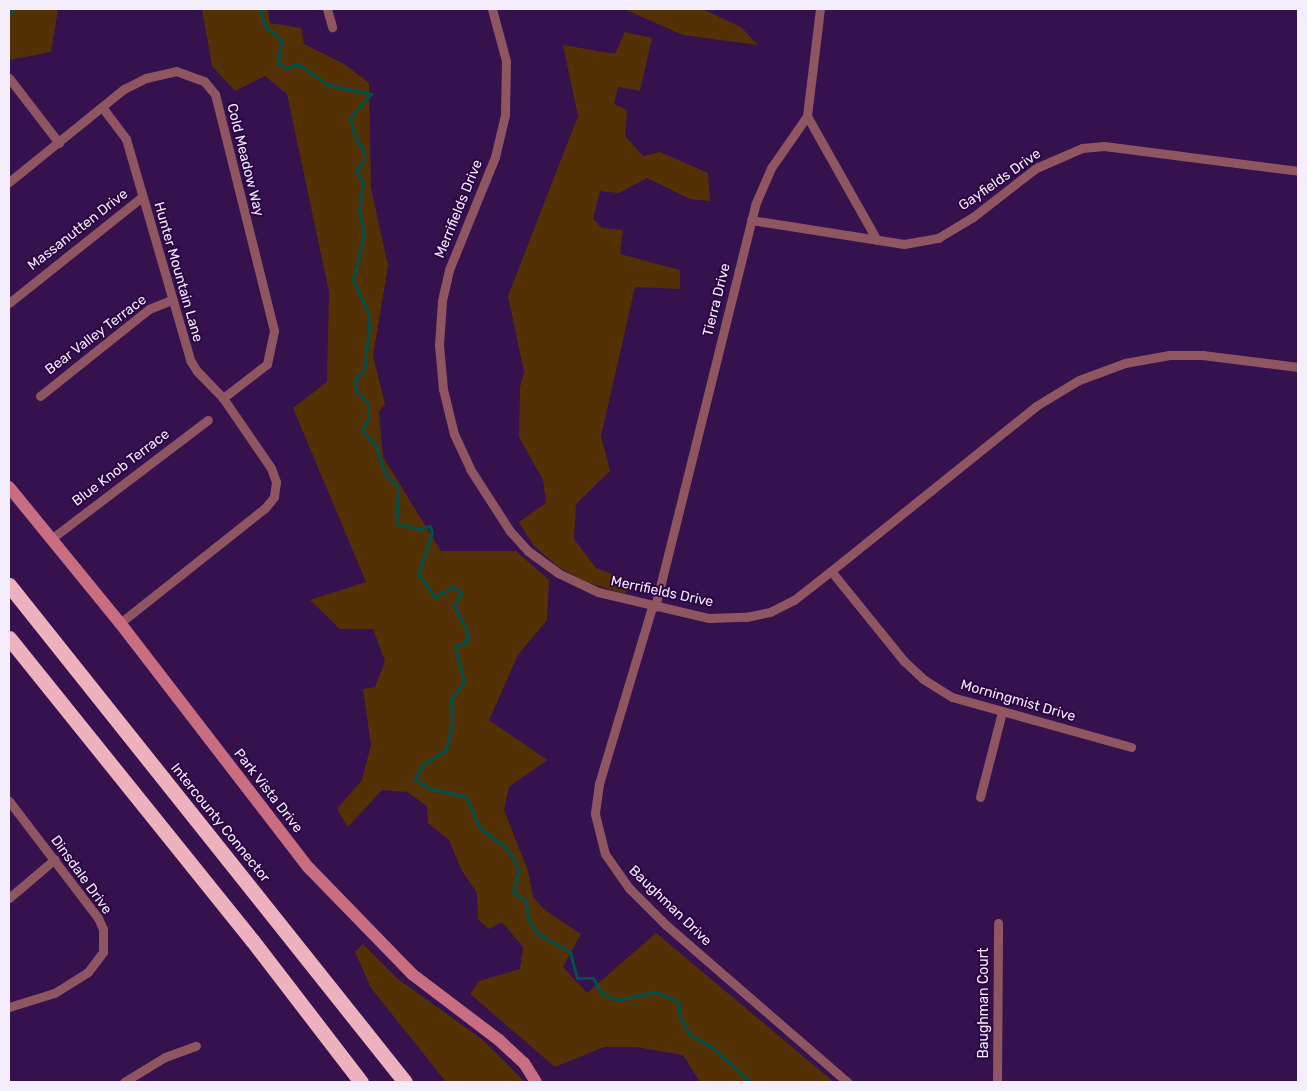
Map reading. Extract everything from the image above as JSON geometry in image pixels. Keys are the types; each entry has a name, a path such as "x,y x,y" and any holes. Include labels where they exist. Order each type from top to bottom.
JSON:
{"highway":[{"name":"Intercounty Connector","path":"9,585 405,1082"},
{"path":"9,638 252,940 361,1082"}],"street":[{"path":"327,9 332,27"},
{"name":"Merrifields Drive","path":"492,9 506,61 505,115 495,157 460,239 442,302 439,345 443,389 454,434 470,469 492,507 528,551 558,572 598,592 653,607 708,618 746,618 770,612 794,600 1029,411 1079,380 1125,363 1169,356 1202,355 1298,367"},
{"name":"Tierra Drive","path":"653,607 750,220 771,168 807,116 820,9"},
{"name":"Cold Meadow Way","path":"9,182 124,89 146,78 176,71 204,81 214,94 274,330 267,364 223,398"},
{"path":"9,78 59,143"},
{"name":"Hunter Mountain Lane","path":"102,107 126,139 170,300 190,360 196,371 223,398 271,468 276,482 274,497 265,508 120,623"},
{"path":"807,116 878,240"},
{"name":"Gayfields Drive","path":"750,220 904,244 938,238 973,217 1036,168 1082,148 1104,146 1298,171"},
{"name":"Massanutten Drive","path":"9,303 142,198"},
{"name":"Bear Valley Terrace","path":"40,396 149,309 170,300"},
{"name":"Blue Knob Terrace","path":"51,539 208,420"},
{"name":"Park Vista Drive","path":"9,487 120,623 309,868 412,974 499,1040 524,1063 536,1082"},
{"name":"Morningmist Drive","path":"831,571 904,661 923,679 952,697 1131,748"},
{"name":"Baughman Drive","path":"653,607 599,784 595,814 605,854 629,888 666,925 847,1082"},
{"path":"980,797 1002,712"},
{"name":"Dinsdale Drive","path":"9,801 98,918 103,929 103,952 88,972 54,993 9,1006"},
{"path":"9,898 55,860"},
{"name":"Baughman Court","path":"997,1082 998,923"},
{"path":"124,1082 166,1057 196,1046"}],"shaded area":[{"path":"9,9 58,9 51,52 9,60"},
{"path":"202,9 268,9 270,23 301,28 304,44 344,64 369,83 371,188 388,266 373,356 385,404 379,412 383,457 441,551 516,551 549,580 547,620 518,655 489,720 547,760 509,787 504,810 528,871 533,897 546,911 581,934 563,967 587,993 656,933 834,1082 700,1082 683,1055 636,1047 604,1047 555,1067 470,994 479,981 520,969 523,947 502,922 489,929 478,919 477,893 462,871 449,840 428,823 427,806 407,792 382,790 348,827 337,809 362,780 371,745 363,689 375,687 385,661 373,629 340,629 310,600 366,582 293,408 327,382 329,292 287,94 265,76 235,91 212,66"},
{"path":"624,9 702,9 741,27 758,45 683,35"},
{"path":"625,32 652,38 640,91 618,87 614,104 627,110 625,136 643,156 660,152 708,173 710,201 690,199 647,178 619,193 600,191 593,219 602,228 623,230 620,254 680,270 680,289 635,287 601,436 610,471 576,504 574,539 596,568 631,581 625,594 586,582 557,566 533,545 519,522 546,503 543,480 519,437 520,387 524,372 508,296 578,116 563,45 615,54"},
{"path":"363,944 398,979 483,1040 525,1082 446,1082 371,988 355,952"}],"waterway":[{"path":"9,15 13,9"},
{"path":"260,9 265,26 281,40 278,64 286,68 298,64 328,85 371,94 350,117 354,135 364,151 364,161 356,170 363,183 359,210 364,234 353,280 368,312 369,329 364,371 355,379 356,391 368,403 368,419 362,431 374,442 386,476 398,487 396,523 419,529 430,526 432,533 418,574 435,597 454,586 461,593 454,605 467,632 467,642 455,646 464,682 451,698 452,724 446,750 422,765 415,779 428,788 466,797 480,828 504,846 513,858 519,871 513,892 526,901 528,919 537,933 570,952 577,978 593,978 602,994 618,1000 654,992 678,1001 680,1018 690,1035 712,1047 750,1082"}]}
